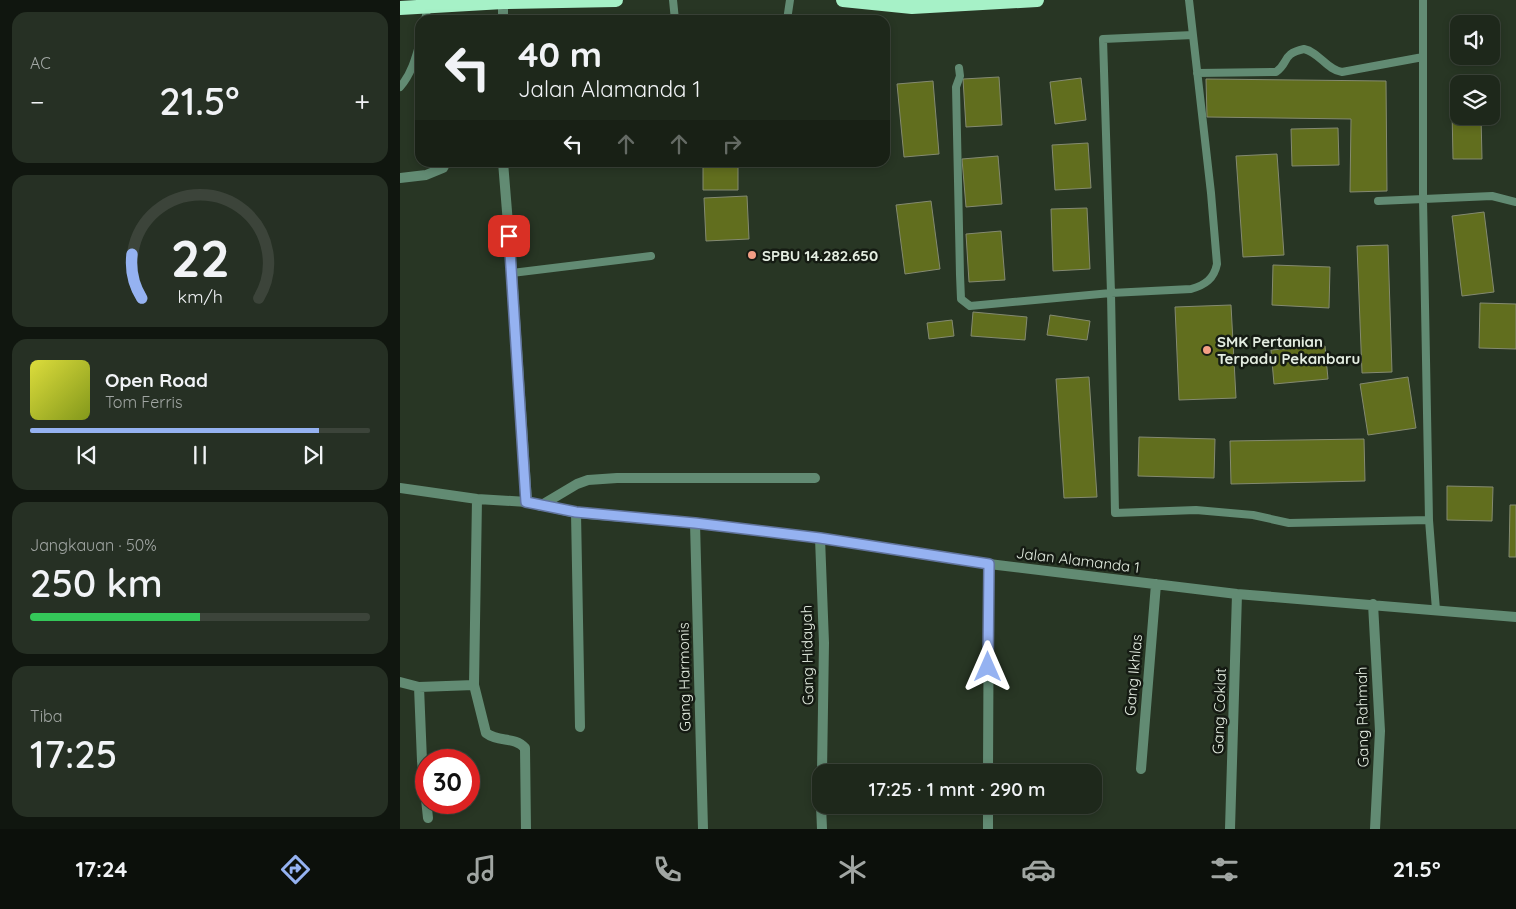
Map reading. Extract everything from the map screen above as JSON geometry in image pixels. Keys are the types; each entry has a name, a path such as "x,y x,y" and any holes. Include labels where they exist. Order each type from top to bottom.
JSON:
{"highway":[{"path":"400,8 503,2 616,0"},
{"path":"843,0 912,6 1037,0"}],"street":[{"path":"503,2 503,15"},
{"path":"400,178 426,175 444,167"},
{"path":"503,167 526,502"},
{"path":"540,506 577,484 588,480 617,478 815,478"},
{"name":"Jalan Alamanda 1","path":"400,488 477,499 526,502 576,512 695,523 820,538 989,564 1237,594 1516,617"},
{"path":"477,499 474,685 486,733 495,739 517,741 525,748 526,829"},
{"path":"576,512 580,727"},
{"name":"Gang Harmonis","path":"695,523 703,829"},
{"name":"Gang Hidayah","path":"820,538 824,644 822,764"},
{"path":"988,764 989,564"},
{"name":"Gang Ikhlas","path":"1141,768 1156,584"},
{"name":"Gang Coklat","path":"1230,829 1237,594"},
{"name":"Gang Rahmah","path":"1374,604 1380,731 1375,829"},
{"path":"400,682 419,687 474,685"},
{"path":"419,687 422,761 428,818"},
{"path":"822,814 822,829"},
{"path":"988,814 988,829"}],"lane":[{"path":"674,0 675,15"},
{"path":"788,15 790,0"},
{"path":"959,68 960,76 956,87 956,95 961,299 970,306 1111,293 1191,290 1200,286 1215,274 1217,264 1211,193 1189,0"},
{"path":"1423,0 1423,199 1429,520 1436,610"},
{"path":"426,15 428,5"},
{"path":"1193,35 1103,39 1111,293 1115,513 1196,510 1254,515 1289,523 1429,520"},
{"path":"1197,73 1276,72 1281,68 1290,53 1304,49 1319,56 1334,69 1342,72 1423,57"},
{"path":"400,87 405,81 415,59"},
{"path":"1378,201 1492,196 1516,202"},
{"path":"512,273 651,256"}],"building":[{"path":"999,77 1002,125 966,127 963,79"},
{"path":"1081,78 1086,120 1055,124 1050,82"},
{"path":"1206,79 1386,81 1387,191 1350,192 1351,119 1207,117"},
{"path":"933,81 939,154 904,157 897,84"},
{"path":"1452,125 1481,125 1482,159 1453,159"},
{"path":"1338,128 1339,165 1292,166 1291,129"},
{"path":"1088,143 1091,188 1055,190 1052,145"},
{"path":"1277,154 1284,255 1243,257 1236,156"},
{"path":"998,156 1002,204 966,207 962,159"},
{"path":"703,167 738,167 738,190 703,190"},
{"path":"747,196 749,239 706,241 704,198"},
{"path":"931,201 940,269 905,274 896,205"},
{"path":"1087,208 1090,269 1053,271 1051,209"},
{"path":"1484,212 1494,292 1462,296 1452,216"},
{"path":"1001,231 1005,280 969,282 966,234"},
{"path":"1388,245 1392,372 1362,373 1357,246"},
{"path":"1273,265 1330,267 1329,308 1272,305"},
{"path":"1480,303 1516,304 1516,349 1479,348"},
{"path":"1231,305 1236,398 1179,400 1175,307"},
{"path":"973,312 1027,317 1025,340 971,336"},
{"path":"1050,315 1090,321 1087,340 1047,335"},
{"path":"952,320 954,336 929,339 927,323"},
{"path":"1325,346 1328,379 1274,384 1271,350"},
{"path":"1089,377 1097,497 1064,498 1056,379"},
{"path":"1408,377 1416,428 1368,435 1360,384"},
{"path":"1139,437 1215,439 1214,478 1138,476"},
{"path":"1364,439 1365,481 1231,484 1230,441"},
{"path":"1447,486 1493,487 1492,521 1447,520"},
{"path":"1510,505 1516,505 1516,557 1509,557"}],"place":[{"name":"SPBU 14.282.650","path":"752,255"},
{"name":"SMK Pertanian Terpadu Pekanbaru","path":"1207,350"}],"route":[{"path":"509,236 526,502 576,512 695,523 820,538 989,564 988,667"}]}
